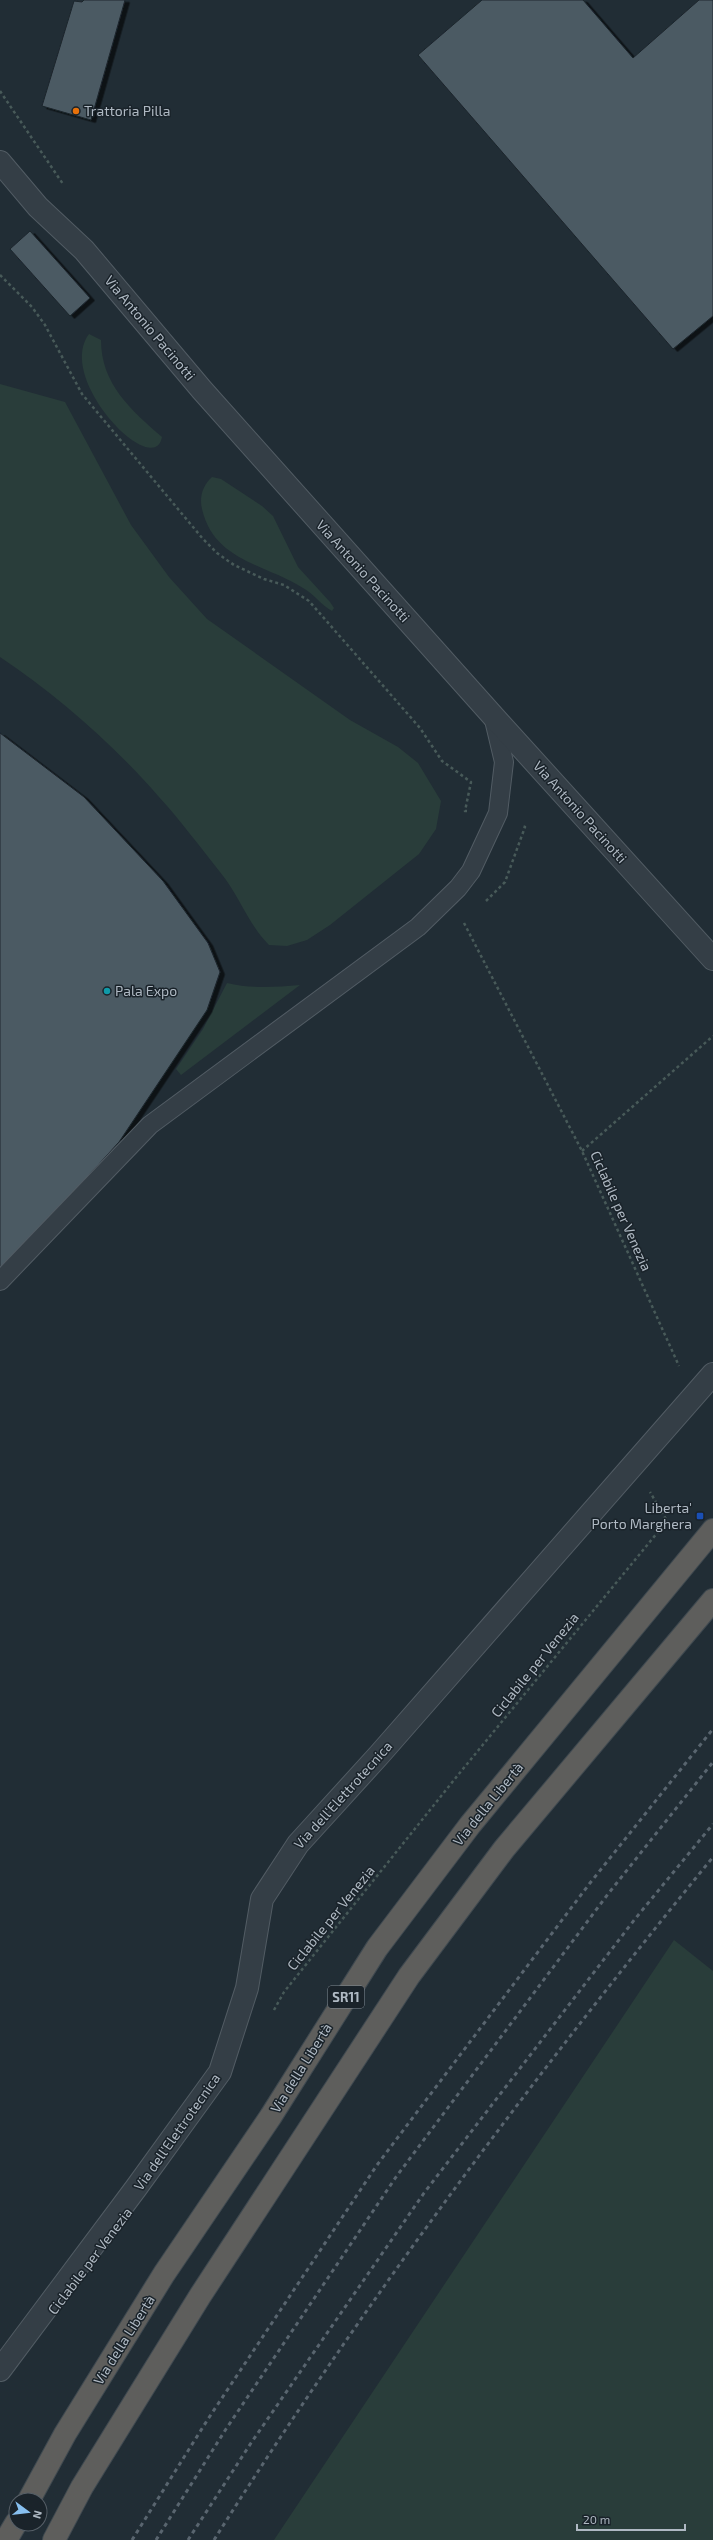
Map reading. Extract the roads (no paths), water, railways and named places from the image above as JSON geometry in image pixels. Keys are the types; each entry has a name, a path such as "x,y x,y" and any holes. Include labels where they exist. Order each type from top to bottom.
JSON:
{"highway":[{"name":"Via della Libertà","path":"32,2492 65,2434 164,2274 271,2116 377,1948 470,1825 713,1530"},
{"name":"SR11","path":"54,2540 82,2487 200,2296 409,1976 504,1849 713,1600"}],"street":[{"name":"Via Antonio Pacinotti","path":"0,162 8,179 84,250 202,390 492,716 713,959"},
{"name":"Via dell'Elettrotecnica","path":"0,2370 136,2188 220,2072 247,1988 262,1899 298,1844 634,1466 713,1374"}],"lane":[{"path":"0,1281 150,1125 418,927 458,888 471,871 496,820 504,762 492,716"}],"railway":[{"path":"132,2540 208,2419 377,2165 590,1883 713,1729"},
{"path":"156,2540 226,2429 396,2177 608,1894 713,1762"},
{"path":"188,2540 251,2443 424,2193 635,1919 713,1824"},
{"path":"214,2540 271,2451 330,2364 453,2191 581,2022 713,1857"}],"place":[{"name":"Trattoria Pilla","path":"76,111"},
{"name":"Pala Expo","path":"107,991"},
{"name":"Liberta' Porto Marghera","path":"700,1516"}]}
